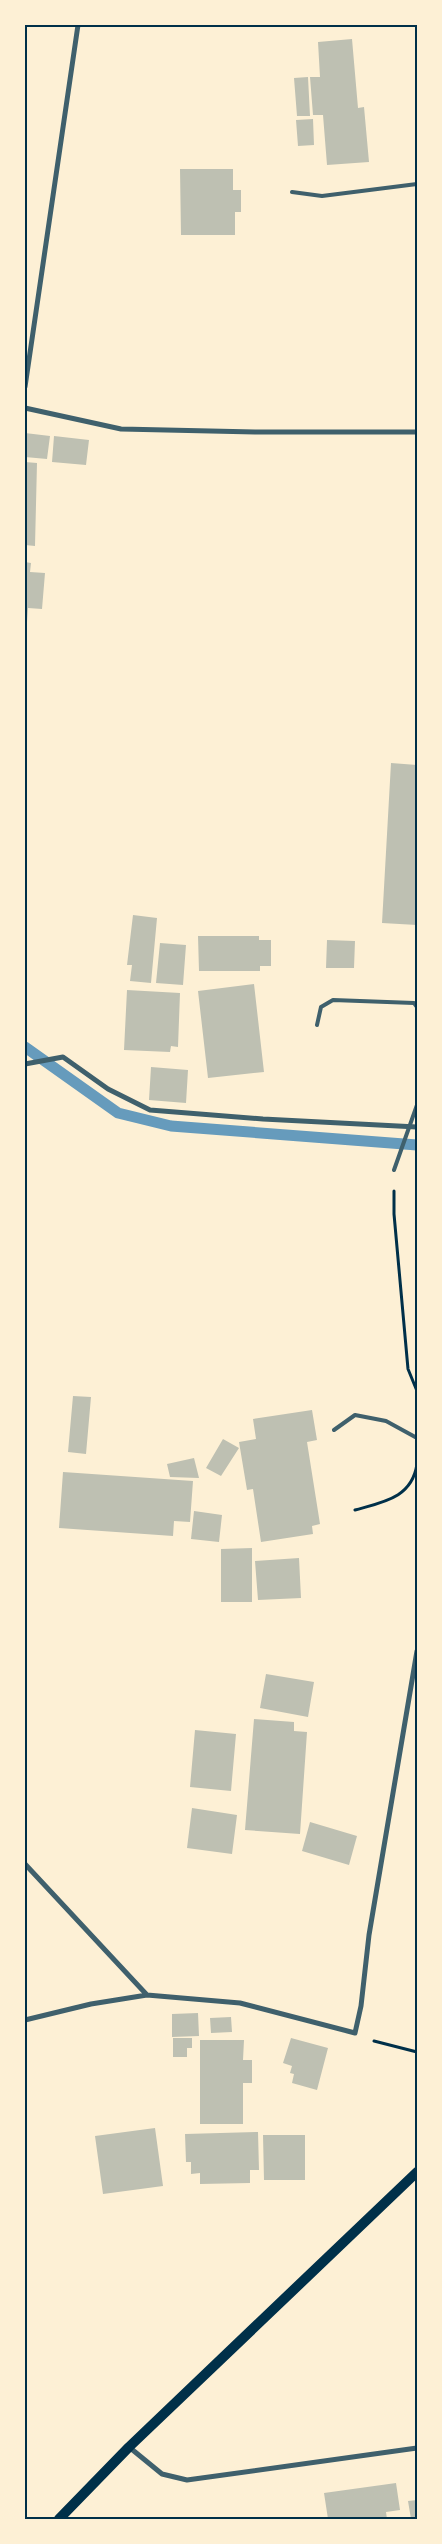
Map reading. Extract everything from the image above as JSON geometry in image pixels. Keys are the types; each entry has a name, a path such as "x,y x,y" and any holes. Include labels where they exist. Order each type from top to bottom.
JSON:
{"main road":[{"path":"59,2519 129,2447 417,2172"}],"street":[{"path":"25,386 78,25"},
{"path":"25,408 121,428 255,432 417,432"},
{"path":"25,1064 63,1057 108,1089 150,1110 263,1119 410,1125 417,1127"},
{"path":"25,2020 91,2004 147,1995 240,2002 355,2033 361,2006 369,1934 417,1651"},
{"path":"25,1864 147,1995"},
{"path":"129,2447 162,2474 187,2480 417,2448"}],"lane":[{"path":"292,192 322,196 417,184"},
{"path":"316,1025 321,1007 333,1000 414,1004 417,1007"},
{"path":"394,1170 417,1105"},
{"path":"334,1430 355,1415 386,1421 417,1438"}],"path":[{"path":"394,1170 394,1214 408,1369 417,1391"},
{"path":"355,1510 393,1500 415,1479 417,1464"},
{"path":"355,2033 370,2040 417,2052"}],"building":[{"path":"352,39 358,108 364,107 369,162 327,165 323,115 313,115 310,77 320,77 318,42"},
{"path":"308,77 310,116 297,116 294,78"},
{"path":"313,119 314,145 298,146 296,120"},
{"path":"180,169 233,169 233,190 241,190 241,212 235,212 235,235 181,235"},
{"path":"25,433 50,436 47,459 25,457"},
{"path":"54,436 89,440 86,465 52,462"},
{"path":"25,462 37,463 35,546 25,545"},
{"path":"25,562 31,563 30,572 45,573 42,609 28,608 27,622"},
{"path":"391,763 417,765 417,925 382,923"},
{"path":"133,915 157,918 151,983 130,981 132,965 127,965"},
{"path":"198,936 259,936 259,940 271,940 271,966 260,966 260,971 199,971"},
{"path":"327,940 355,941 354,968 326,968"},
{"path":"160,943 186,945 183,985 156,983"},
{"path":"254,984 264,1072 208,1078 198,991"},
{"path":"127,990 180,993 178,1047 171,1046 170,1052 124,1050"},
{"path":"151,1067 188,1070 186,1103 149,1100"},
{"path":"73,1396 91,1397 86,1454 68,1452"},
{"path":"312,1410 317,1440 307,1442 320,1524 312,1526 313,1534 261,1542 253,1489 247,1490 239,1442 256,1439 253,1419"},
{"path":"223,1439 239,1448 221,1476 206,1468"},
{"path":"194,1458 199,1478 170,1477 167,1464"},
{"path":"63,1472 193,1481 190,1522 174,1521 173,1536 59,1528"},
{"path":"194,1511 222,1515 219,1542 191,1539"},
{"path":"252,1548 252,1602 221,1602 221,1549"},
{"path":"299,1558 301,1598 258,1600 255,1561"},
{"path":"266,1674 314,1682 308,1717 260,1708"},
{"path":"254,1719 294,1722 294,1731 307,1732 300,1834 245,1830"},
{"path":"195,1730 236,1734 231,1791 190,1787"},
{"path":"192,1808 237,1815 232,1854 187,1848"},
{"path":"310,1822 357,1836 349,1865 302,1851"},
{"path":"198,2013 199,2036 172,2037 172,2014"},
{"path":"231,2017 232,2032 211,2033 210,2018"},
{"path":"173,2038 192,2038 192,2048 187,2048 187,2057 173,2057"},
{"path":"291,2038 328,2048 317,2090 292,2083 294,2074 290,2073 292,2066 283,2063"},
{"path":"200,2040 244,2040 243,2060 252,2060 252,2083 243,2083 243,2124 200,2124"},
{"path":"155,2128 163,2186 103,2194 95,2136"},
{"path":"258,2132 259,2170 250,2170 250,2183 200,2184 200,2173 191,2174 191,2162 186,2162 185,2134"},
{"path":"263,2135 305,2135 305,2180 264,2180"},
{"path":"396,2483 400,2510 386,2512 387,2519 328,2519 324,2493"},
{"path":"417,2500 417,2519 411,2519 408,2501"}],"waterway":[{"path":"25,1047 118,1113 171,1126 417,1145"}]}
